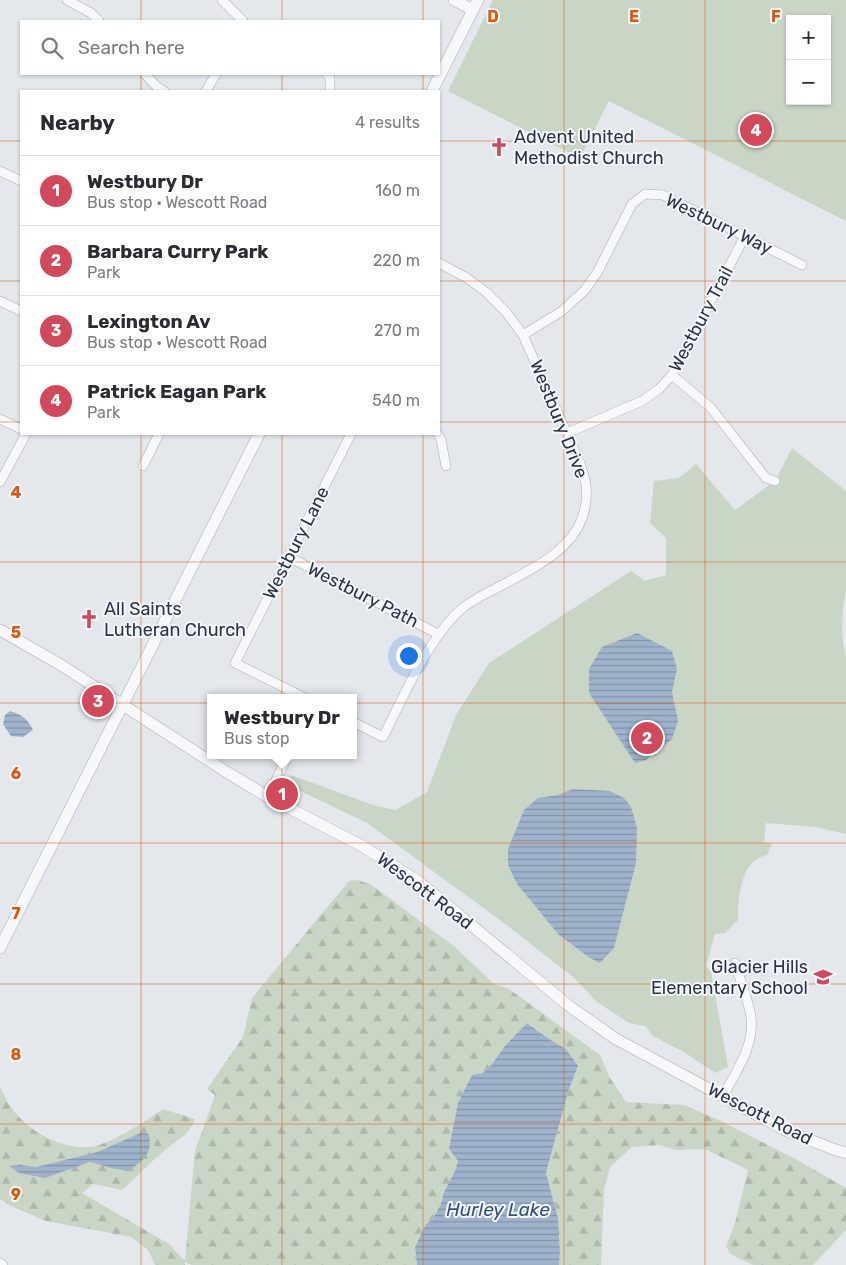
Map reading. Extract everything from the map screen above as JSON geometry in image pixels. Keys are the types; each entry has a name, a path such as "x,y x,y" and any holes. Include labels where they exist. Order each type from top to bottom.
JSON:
{"street":[{"path":"67,0 91,13 98,20"},
{"path":"222,0 242,20"},
{"path":"433,90 476,5 454,0"},
{"path":"146,75 162,90"},
{"path":"207,90 215,75"},
{"path":"328,76 330,90"},
{"path":"0,171 20,181"},
{"name":"Westbury Way","path":"523,335 562,311 584,290 598,271 632,204 645,194 663,194 802,265"},
{"name":"Westbury Trail","path":"568,433 642,401 659,389 672,375 744,236"},
{"name":"Westbury Drive","path":"357,724 382,737 422,658 438,634 456,614 474,600 549,559 568,544 579,527 585,506 586,485 580,463 523,335 506,312 486,292 467,278 440,264"},
{"path":"0,302 20,311"},
{"path":"672,375 711,408 766,478 775,481"},
{"path":"0,419 20,429"},
{"path":"0,482 25,435"},
{"path":"143,466 159,435"},
{"path":"0,948 258,435"},
{"name":"Westbury Lane","path":"297,694 235,663 350,435"},
{"path":"438,435 446,466"},
{"name":"Westbury Path","path":"289,557 438,634"},
{"name":"Wescott Road","path":"0,630 61,664 225,771 362,846 418,881 569,1006 616,1039 787,1131 833,1149 846,1152"},
{"path":"268,796 286,759"},
{"path":"723,1096 748,1047 752,1031 749,1006 735,963"}],"green space":[{"path":"493,0 846,0 846,221 609,101 580,158 448,91"},
{"path":"792,448 846,491 846,589 842,623 846,657 846,834 815,827 766,823 764,842 772,844 767,855 758,858 746,872 740,892 738,920 725,933 715,934 706,966 711,971 728,1067 715,1073 684,1052 653,1036 645,1026 629,1023 597,1002 573,977 504,923 367,823 288,785 291,775 373,805 395,810 427,792 456,715 489,663 631,571 645,581 666,575 666,538 650,523 654,481 679,478 696,464 735,510 775,481"},
{"path":"357,880 370,884 455,947 494,984 509,989 600,1055 610,1078 626,1102 684,1105 723,1122 799,1161 846,1188 846,1230 813,1265 753,1265 730,1254 726,1246 735,1223 748,1170 705,1149 678,1150 658,1145 632,1147 610,1167 604,1190 601,1265 559,1265 558,1218 546,1173 568,1092 578,1066 566,1049 528,1023 505,1046 483,1073 472,1075 449,1149 458,1161 444,1192 441,1204 432,1220 426,1224 415,1247 417,1265 192,1265 185,1262 185,1265 155,1265 148,1250 131,1237 46,1221 11,1206 0,1199 0,1087 9,1105 28,1125 52,1140 78,1147 102,1144 134,1128 163,1109 195,1119 190,1129 184,1135 122,1190 93,1184 82,1193 169,1244 185,1261 195,1151 215,1095 207,1089 243,1037 252,998 349,881","holes":["134,1136 111,1168 90,1162 71,1168 19,1173 20,1165 36,1167 97,1152"]}],"water":[{"path":"637,633 672,651 677,669 672,692 678,721 672,739 646,760 635,763 589,693 589,669 602,647"},
{"path":"10,711 24,718 33,730 23,737 11,736 3,724 5,715"},
{"path":"573,789 610,791 624,798 631,807 637,828 636,863 614,948 600,963 590,958 559,935 517,884 508,865 508,849 524,810 538,798 558,795"},
{"name":"Hurley Lake","path":"527,1023 566,1049 578,1066 568,1092 546,1173 558,1218 559,1265 417,1265 415,1247 426,1224 432,1220 441,1204 444,1192 458,1161 449,1149 458,1103 472,1075 483,1073"},
{"path":"143,1132 149,1135 148,1153 128,1171 90,1162 45,1178 19,1173 9,1166 36,1167 97,1152"}],"place":[{"name":"Patrick Eagan Park","path":"756,130"},
{"name":"Advent United Methodist Church","path":"499,147"},
{"name":"All Saints Lutheran Church","path":"89,619"},
{"name":"Lexington Av","path":"98,701"},
{"name":"Barbara Curry Park","path":"647,738"},
{"name":"Westbury Dr","path":"282,794"},
{"name":"Glacier Hills Elementary School","path":"823,977"}]}
